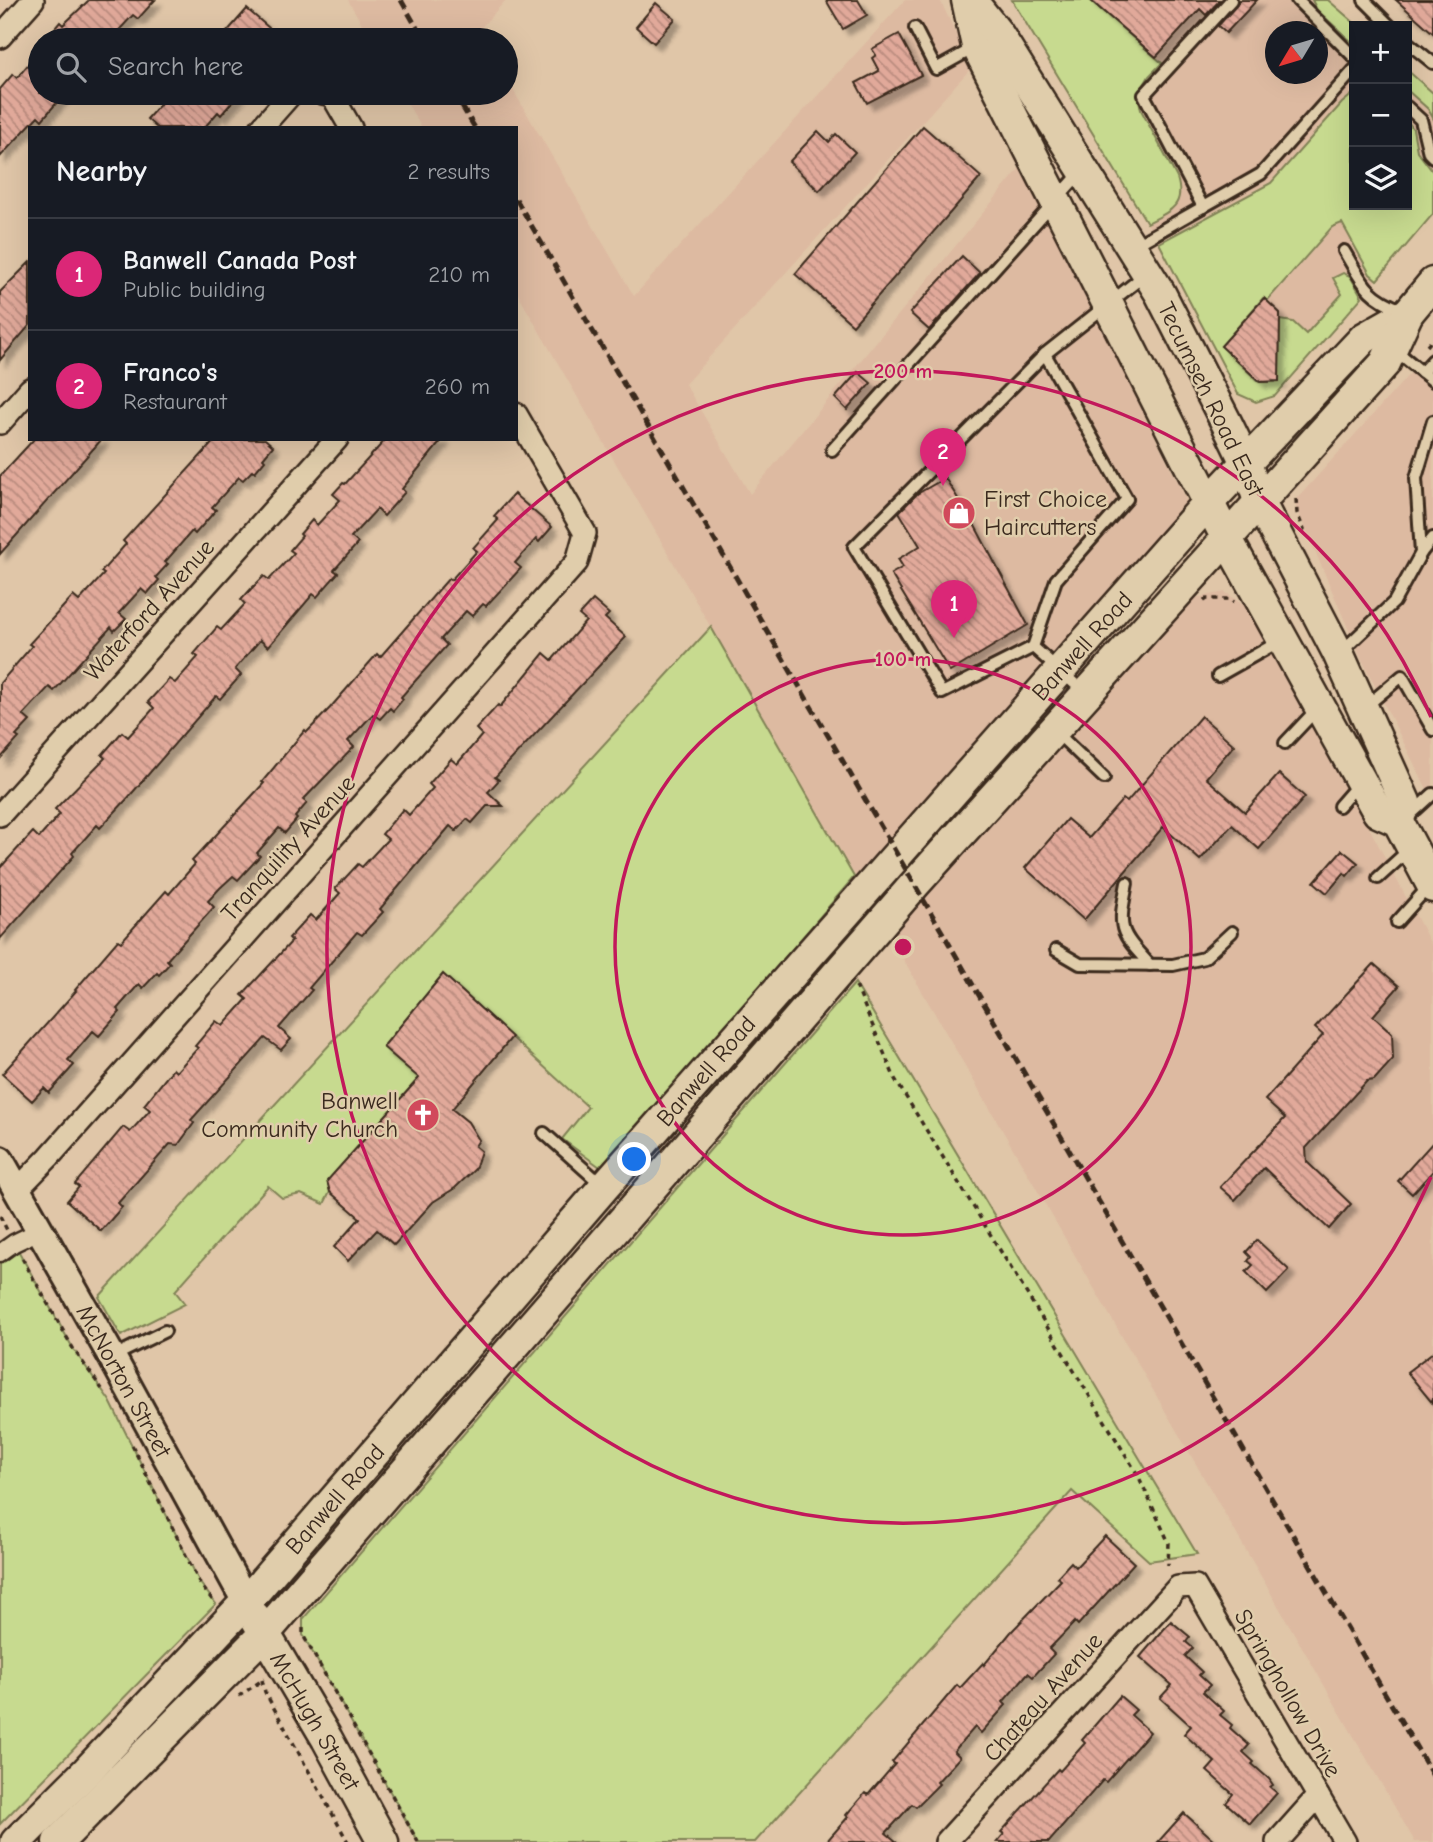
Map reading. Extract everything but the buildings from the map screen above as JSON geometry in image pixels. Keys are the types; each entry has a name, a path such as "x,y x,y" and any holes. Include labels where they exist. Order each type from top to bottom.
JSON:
{"main road":[{"name":"Tecumseh Road East","path":"969,0 1055,201 1208,503 1378,812 1418,854"},
{"name":"Tecumseh Road East","path":"987,40 1083,170 1160,293 1246,463 1259,501 1339,653 1405,802 1418,854"},
{"name":"Banwell Road","path":"58,1842 264,1634 915,884 1385,363 1408,313 1433,283"},
{"name":"Banwell Road","path":"16,1842 88,1771 246,1602 604,1187 1208,503 1364,338 1408,313"},
{"name":"McHugh Street","path":"246,1602 327,1739 383,1842"}],"street":[{"path":"0,37 33,0"},
{"path":"263,126 281,105"},
{"path":"338,105 350,126"},
{"path":"0,423 28,391"},
{"name":"Tranquility Avenue","path":"17,1190 577,562 585,533 518,417"},
{"name":"Waterford Avenue","path":"0,815 335,441"},
{"name":"McNorton Street","path":"0,1160 246,1602"},
{"path":"0,1253 39,1231"},
{"name":"Springhollow Drive","path":"1178,1587 1195,1586 1345,1842"},
{"name":"Chateau Avenue","path":"946,1842 1178,1587"},
{"path":"1277,1842 1318,1796"}],"lane":[{"path":"1203,207 1144,95 1231,0"},
{"path":"1297,0 1349,52"},
{"path":"1364,0 1385,21"},
{"path":"915,28 936,69 987,40"},
{"path":"1412,46 1433,63"},
{"path":"1132,247 1261,174 1349,76"},
{"path":"1412,112 1421,120 1429,153 1433,157"},
{"path":"832,450 1083,170"},
{"path":"1344,251 1367,289 1381,302 1408,313"},
{"path":"1045,354 1127,499 1056,580 1033,647 942,693 854,547 1045,354 1147,273"},
{"path":"1392,347 1433,381"},
{"path":"1422,372 1433,360"},
{"path":"1421,553 1416,478 1433,421"},
{"path":"1339,653 1394,602 1421,553 1433,538"},
{"path":"1218,676 1283,640"},
{"path":"1033,647 1085,694"},
{"path":"1363,709 1402,676 1433,730"},
{"path":"1285,743 1320,706"},
{"path":"1053,729 1104,778"},
{"path":"1339,806 1360,781"},
{"path":"1397,922 1433,794"},
{"path":"1378,878 1418,854"},
{"path":"1128,883 1121,917 1125,938 1150,965"},
{"path":"1056,950 1080,964 1173,965 1204,958 1231,932"},
{"path":"544,1133 604,1187"},
{"path":"112,1357 165,1331"}],"path":[{"path":"1295,494 1297,513 1304,530"},
{"path":"855,983 895,1079 1138,1475 1169,1543 1168,1566"},
{"path":"0,1216 74,1350 103,1391"},
{"path":"131,1442 200,1584 216,1604"},
{"path":"303,1619 303,1635 418,1842"},
{"path":"263,1682 265,1692 348,1842"}],"shaded area":[{"path":"348,0 506,0 481,28 364,28"},
{"path":"905,0 940,0 972,67 685,384 750,494 1021,167 1191,509 929,804 959,857 1195,598 1225,592 1244,605 1295,688 1433,948 1433,1842 1415,1842 518,294 518,126 421,126 408,105 518,105 518,98 634,296"},
{"path":"1012,0 1328,0 1352,21 1349,21 1349,210 1412,210 1412,74 1433,93 1433,214 1275,396 1256,402 1238,394 1147,223"},
{"path":"1433,348 1433,801 1360,656 1294,502"}],"green space":[{"path":"1012,0 1090,0 1162,63 1149,76 1138,95 1141,110 1177,178 1179,195 1174,207 1169,211 1147,223"},
{"path":"1312,0 1328,0 1352,21 1349,21 1349,39 1317,10"},
{"path":"1412,74 1433,93 1433,118 1428,109 1412,95"},
{"path":"1349,97 1349,210 1412,210 1412,128 1417,151 1433,172 1433,214 1377,280 1370,274 1342,223 1332,227 1267,301 1263,298 1221,346 1259,382 1275,382 1279,378 1280,320 1293,322 1306,334 1342,294 1333,278 1343,273 1350,276 1362,297 1275,396 1256,402 1238,394 1159,243 1271,183"},
{"path":"711,627 854,877 638,1129 600,1167 562,1139 588,1107 443,974 383,1047 419,1078 328,1180 330,1192 324,1204 301,1194 282,1198 268,1186 175,1291 185,1304 121,1336 99,1297"},
{"path":"855,983 1197,1554 1149,1561 1072,1491 755,1842 418,1842 303,1635 303,1619"},
{"path":"14,1243 74,1350 110,1401 200,1583 216,1604 0,1824 0,1253"}],"railway":[{"path":"401,0 417,28"},
{"path":"461,105 474,126"},
{"path":"518,202 1433,1776"}],"place":[{"name":"Franco's","path":"943,486"},
{"name":"First Choice Haircutters","path":"959,513"},
{"name":"Banwell Canada Post","path":"954,638"},
{"name":"Banwell Community Church","path":"423,1115"}]}
